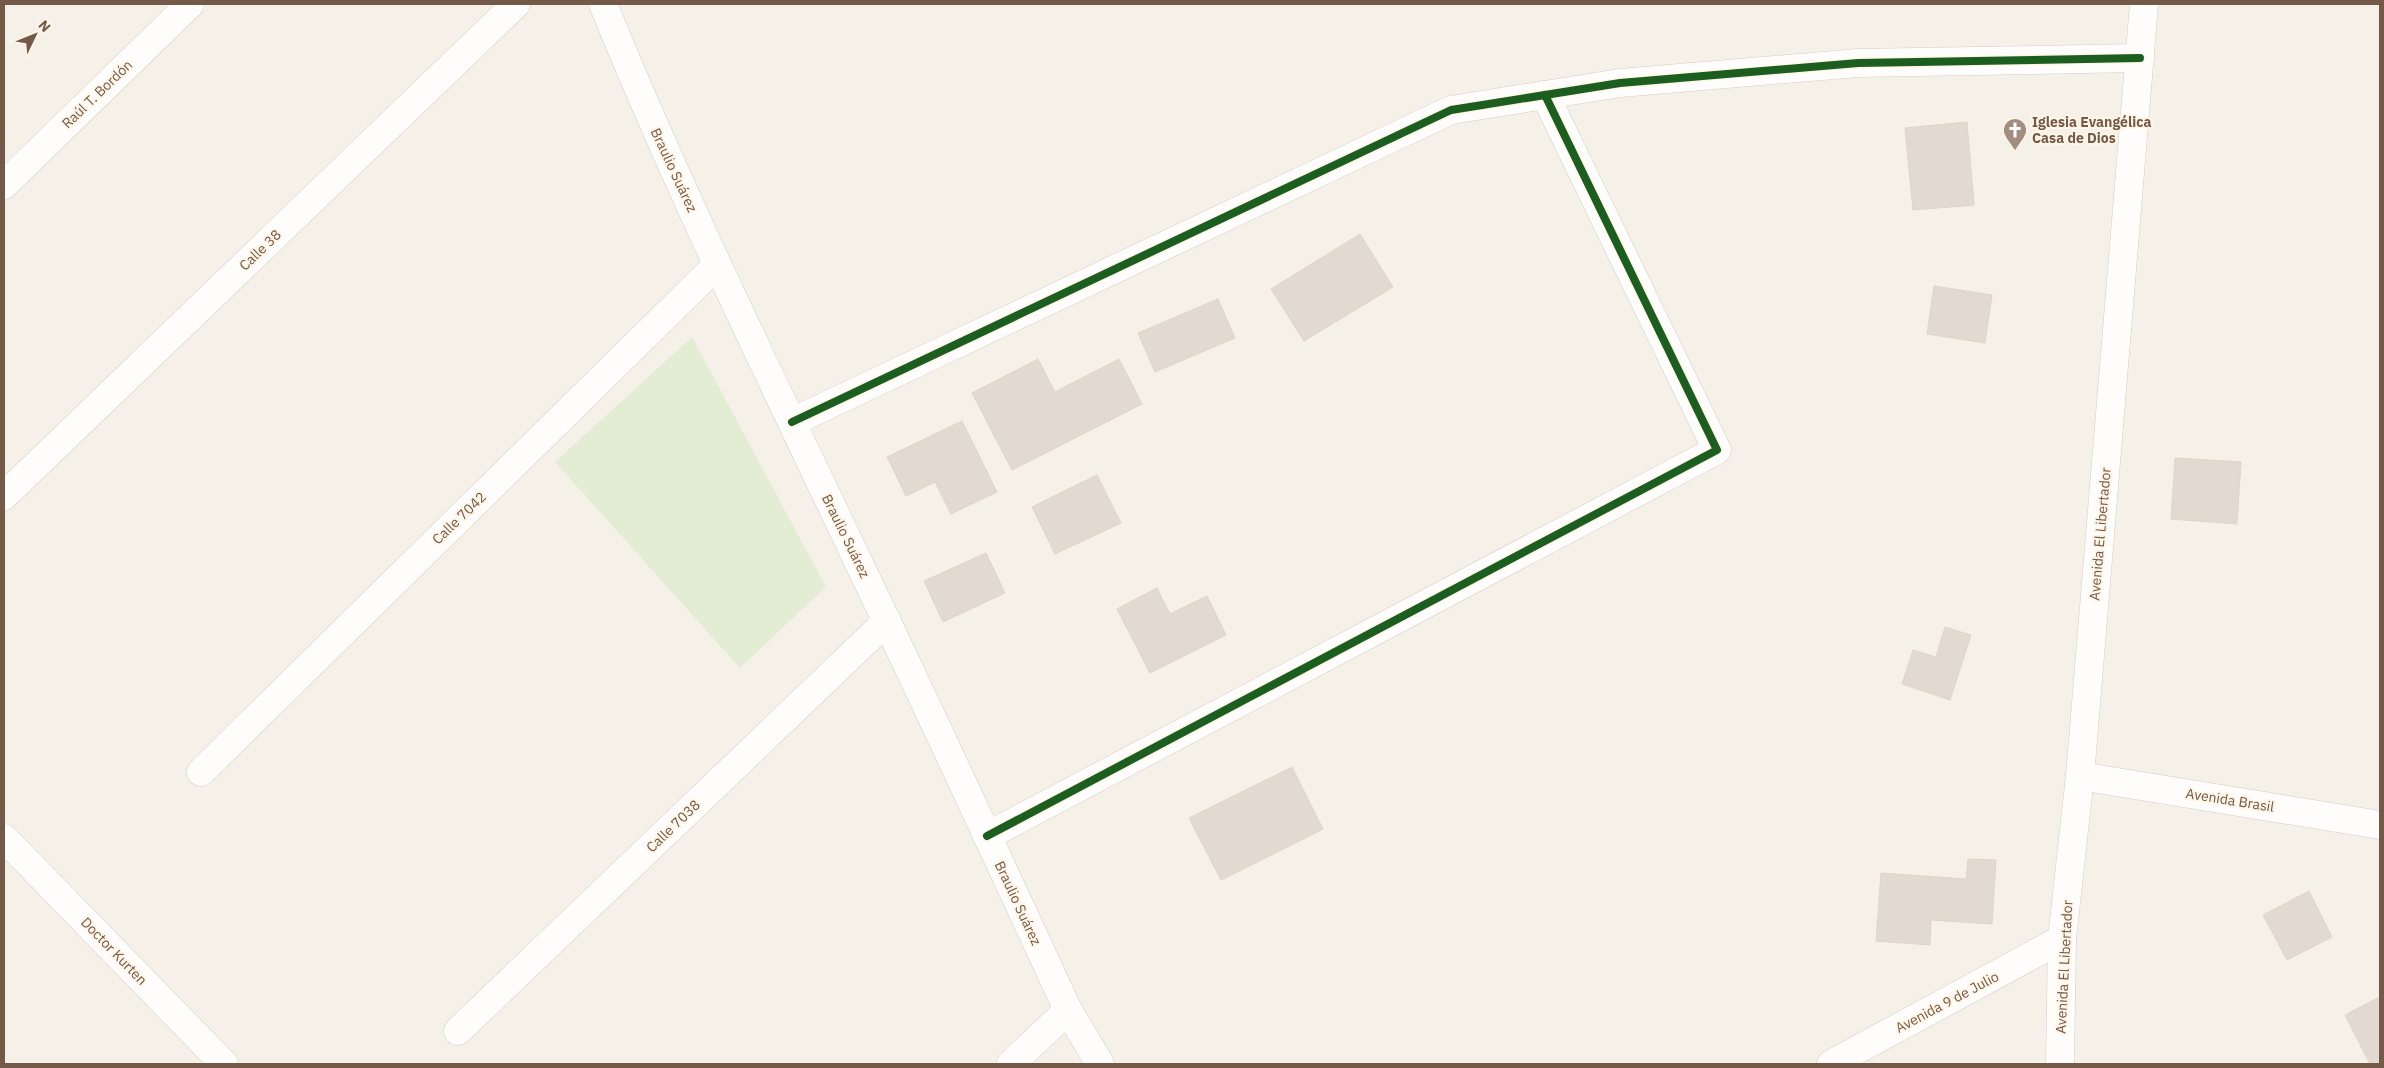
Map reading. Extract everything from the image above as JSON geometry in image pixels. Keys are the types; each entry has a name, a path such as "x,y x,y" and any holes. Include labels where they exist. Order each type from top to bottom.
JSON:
{"street":[{"name":"Raúl T. Bordón","path":"4,185 190,4"},
{"name":"Calle 38","path":"4,496 516,4"},
{"name":"Braulio Suárez","path":"602,4 646,109 717,265 887,621 1068,1010 1100,1064"},
{"name":"Avenida El Libertador","path":"2060,1064 2062,939 2080,776 2144,4"},
{"path":"792,422 1451,110 1620,83 1858,63 2140,58"},
{"path":"987,836 1717,450 1545,95"},
{"name":"Calle 7042","path":"201,772 717,265"},
{"name":"Calle 7038","path":"458,1031 887,621"},
{"name":"Avenida Brasil","path":"2080,776 2380,825"},
{"name":"Doctor Kurten","path":"4,838 224,1064"},
{"name":"Avenida 9 de Julio","path":"1831,1064 2062,939"},
{"path":"1011,1064 1068,1010"}],"green space":[{"path":"692,337 826,587 740,668 555,462"}],"building":[{"path":"1967,122 1974,205 1913,210 1905,128"},
{"path":"1360,234 1393,287 1304,341 1271,289"},
{"path":"1934,286 1992,295 1985,343 1927,334"},
{"path":"1218,299 1235,338 1155,372 1138,333"},
{"path":"1038,359 1055,392 1119,359 1142,404 1012,470 972,393"},
{"path":"962,421 997,492 951,514 935,482 906,496 887,457"},
{"path":"2175,458 2241,462 2237,524 2171,519"},
{"path":"1097,475 1121,523 1055,554 1032,507"},
{"path":"986,553 1005,593 943,622 924,581"},
{"path":"1157,588 1170,614 1207,596 1226,635 1150,673 1117,609"},
{"path":"1945,627 1971,635 1950,700 1902,684 1913,650 1936,657"},
{"path":"1292,767 1323,829 1221,880 1189,818"},
{"path":"1968,859 1996,860 1992,924 1931,920 1930,945 1876,941 1881,873 1966,879"},
{"path":"2309,891 2332,937 2287,960 2263,915"},
{"path":"2380,997 2380,1064 2370,1064 2345,1015"}],"cycle path":[{"path":"792,422 1451,110 1620,83 1858,63 2140,58"},
{"path":"987,836 1717,450 1545,95"}],"place":[{"name":"Iglesia Evangélica Casa de Dios","path":"2015,151"}]}
